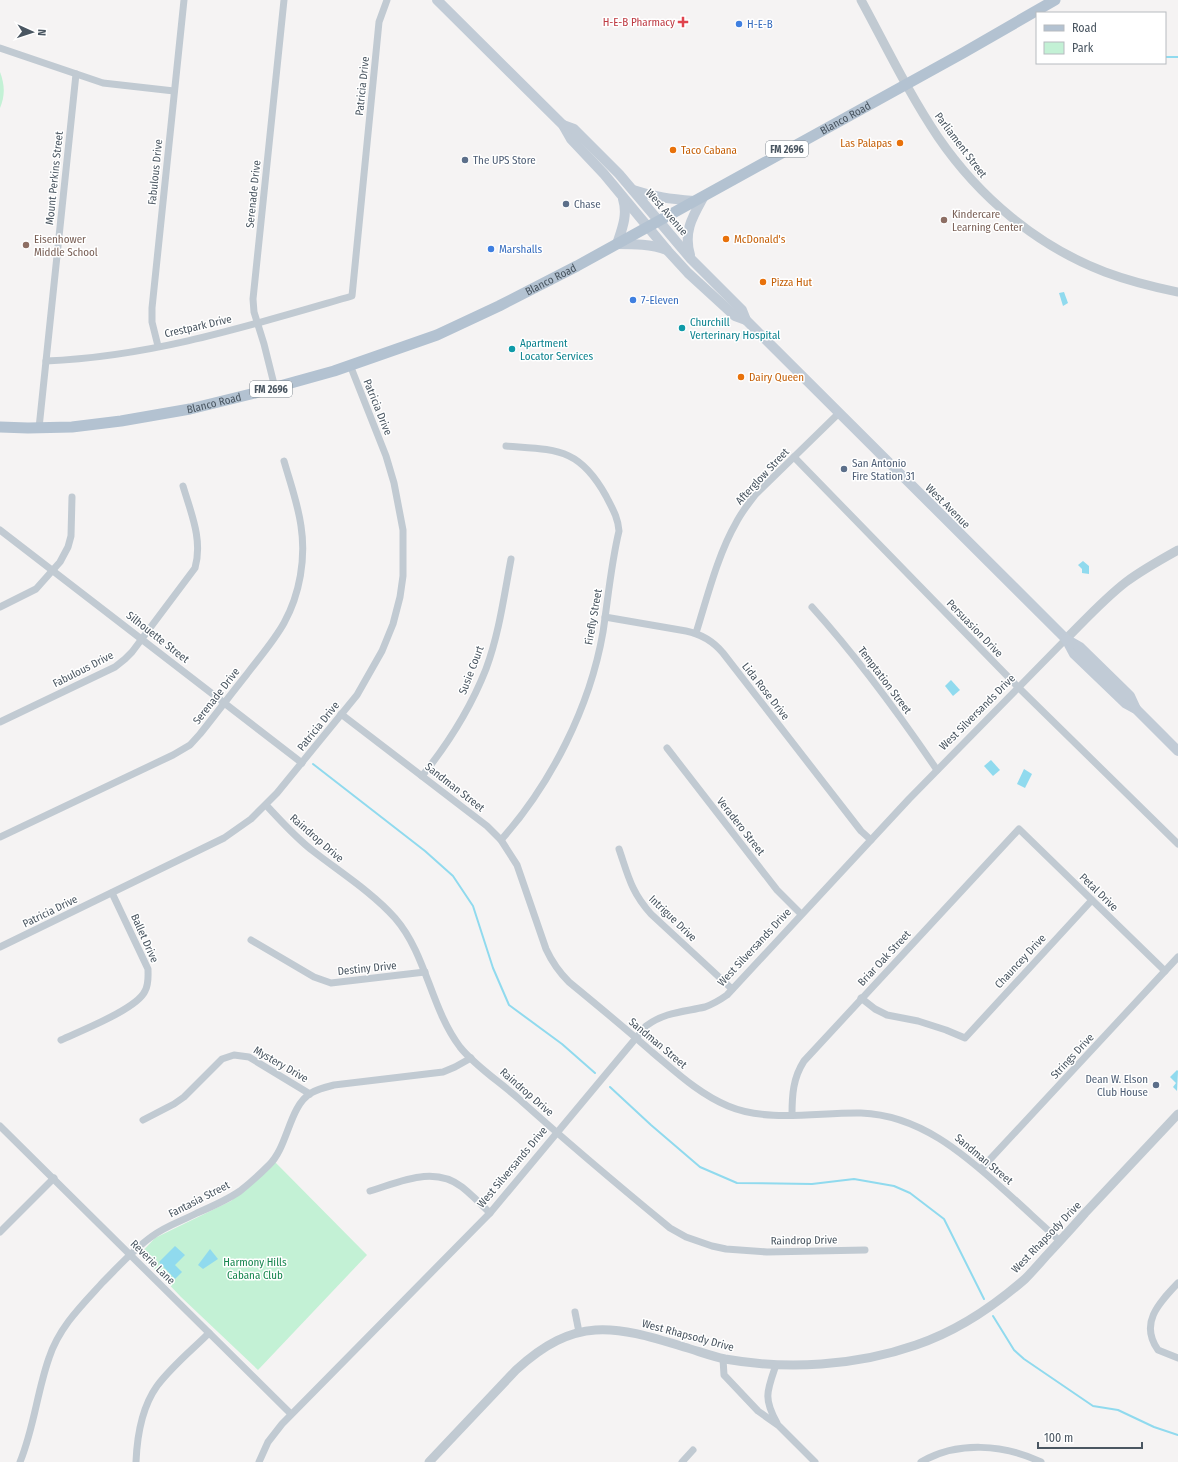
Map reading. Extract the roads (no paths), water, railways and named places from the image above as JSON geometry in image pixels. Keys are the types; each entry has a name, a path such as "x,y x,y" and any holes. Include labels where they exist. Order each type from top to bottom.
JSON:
{"main road":[{"name":"West Avenue","path":"437,0 563,125 571,139 622,195 667,250 688,272 735,316 746,320"},
{"name":"Blanco Road","path":"0,427 72,427 136,419 190,409 275,388 350,365 403,347 466,322 564,273 907,84 1055,0"},
{"name":"West Avenue","path":"563,125 574,129 619,174 691,259 742,310 746,320 1066,640 1080,647 1130,696 1136,709 1178,751"},
{"path":"632,190 660,198 694,201"},
{"path":"622,195 626,206 626,214 617,244 646,244 658,246 667,250"},
{"path":"691,259 687,244 688,230 694,214 704,196"}],"street":[{"name":"Fabulous Drive","path":"158,346 152,322 152,308 184,0"},
{"name":"Serenade Drive","path":"275,388 254,312 253,299 284,0"},
{"name":"Patricia Drive","path":"352,296 379,22 387,0"},
{"name":"Parliament Street","path":"861,0 938,138 983,192 1012,218 1038,237 1068,255 1104,272 1132,281 1178,292"},
{"path":"0,48 103,83 174,91"},
{"name":"Mount Perkins Street","path":"39,428 76,74"},
{"name":"Crestpark Drive","path":"46,361 71,360 117,354 158,346 258,323 352,296"},
{"name":"Patricia Drive","path":"0,947 224,838 251,819 266,805 302,763 357,694 382,651 393,624 400,597 403,576 404,547 403,530 394,483 386,456 350,365"},
{"name":"Afterglow Street","path":"696,633 722,552 736,523 756,495 839,413"},
{"name":"Firefly Street","path":"501,840 515,824 553,768 569,737 588,688 599,652 619,530 616,515 598,483 583,465 563,453 549,449 506,446"},
{"name":"Persuasion Drive","path":"794,457 1018,687 1178,844"},
{"name":"Serenade Drive","path":"0,837 173,755 190,745 224,704 268,646 284,624 296,595 303,556 302,530 284,462"},
{"name":"Fabulous Drive","path":"0,722 115,667 125,659 187,580 195,568 199,547 198,537 183,486"},
{"path":"0,607 36,590 54,571 60,562 68,547 71,536 72,497"},
{"name":"Silhouette Street","path":"0,530 142,638 224,704 302,763"},
{"name":"West Silversands Drive","path":"259,1462 275,1433 291,1414 490,1212 646,1026 655,1019 706,1006 717,1002 727,995 937,770 1104,602 1125,583 1151,565 1178,550"},
{"name":"Susie Court","path":"422,776 434,761 464,715 486,668 498,630 511,559"},
{"name":"Temptation Street","path":"812,607 833,630 916,738 937,770"},
{"name":"Lida Rose Drive","path":"605,617 696,633 709,640 723,653 861,831 871,840"},
{"name":"Sandman Street","path":"341,714 487,826 501,840 511,854 522,876 546,949 555,966 569,982 690,1083 715,1100 736,1109 749,1112 792,1115 862,1113 899,1120 917,1126 943,1140 964,1154 1060,1241"},
{"name":"Veradero Street","path":"667,748 777,890 801,914"},
{"name":"Raindrop Drive","path":"266,805 296,837 387,909 396,919 408,936 425,972 438,1009 445,1023 460,1046 471,1058 670,1228 686,1237 712,1246 767,1252 865,1250"},
{"name":"Petal Drive","path":"1019,829 1165,971"},
{"name":"Briar Oak Street","path":"792,1115 793,1090 796,1076 804,1061 1019,829"},
{"name":"Intrigue Drive","path":"619,848 632,888 640,902 732,990"},
{"name":"Ballet Drive","path":"61,1040 128,1008 139,1000 146,990 148,969 112,893"},
{"name":"Chauncey Drive","path":"861,998 875,1009 887,1015 918,1021 965,1038 1092,900"},
{"name":"Destiny Drive","path":"251,940 314,978 331,983 425,972"},
{"name":"Strings Drive","path":"981,1169 1178,957"},
{"name":"Mystery Drive","path":"143,1120 174,1104 184,1097 222,1059 234,1055 249,1057 310,1094"},
{"path":"310,1094 334,1085 443,1072 455,1068 471,1058"},
{"name":"Fantasia Street","path":"20,1462 28,1439 44,1372 57,1340 76,1311 130,1254 152,1236 238,1192 254,1179 279,1153 293,1117 300,1105 310,1094"},
{"name":"West Rhapsody Drive","path":"429,1462 528,1360 540,1350 558,1340 579,1332 602,1329 631,1332 723,1359 752,1363 776,1364 816,1364 855,1361 917,1345 941,1335 975,1317 1025,1278 1178,1114"},
{"name":"Reverie Lane","path":"0,1126 291,1414"},
{"path":"370,1191 413,1177 428,1176 443,1178 462,1187 490,1212"},
{"path":"0,1232 54,1178"},
{"path":"1178,1283 1155,1311 1151,1321 1150,1334 1158,1350 1178,1358"},
{"path":"575,1312 579,1332"},
{"path":"136,1462 143,1418 152,1395 164,1378 209,1333"},
{"path":"723,1359 724,1375 758,1411 780,1426 814,1462"},
{"path":"776,1364 767,1395 770,1409 780,1426"},
{"path":"921,1462 949,1451 976,1447 1004,1449 1017,1452 1041,1462"},
{"path":"682,1462 693,1450"}],"water":[{"path":"1064,292 1068,303 1063,306 1059,293"},
{"path":"1083,561 1089,566 1089,574 1082,573 1082,569 1078,565"},
{"path":"951,680 960,690 953,696 945,686"},
{"path":"991,760 1000,770 993,776 984,766"},
{"path":"1024,769 1032,774 1025,788 1017,784"},
{"path":"1177,1070 1177,1091 1173,1087 1176,1083 1170,1077"},
{"path":"175,1246 185,1255 175,1265 182,1272 175,1279 159,1262"},
{"path":"210,1249 218,1259 203,1269 198,1265"}],"waterway":[{"path":"1166,57 1178,57"},
{"path":"313,764 425,851 453,876 473,906 493,968 509,1005 562,1044 595,1073"},
{"path":"610,1087 700,1167 737,1183 812,1184 854,1179 894,1186 910,1193 944,1219 984,1299"},
{"path":"993,1316 1014,1350 1024,1359 1093,1406 1118,1410 1154,1427 1178,1435"}],"place":[{"name":"H-E-B Pharmacy","path":"683,22"},
{"name":"H-E-B","path":"739,24"},
{"name":"Las Palapas","path":"900,143"},
{"name":"Taco Cabana","path":"673,150"},
{"name":"The UPS Store","path":"465,160"},
{"name":"Chase","path":"566,204"},
{"name":"Kindercare Learning Center","path":"944,220"},
{"name":"McDonald's","path":"726,239"},
{"name":"Eisenhower Middle School","path":"26,245"},
{"name":"Marshalls","path":"491,249"},
{"name":"Pizza Hut","path":"763,282"},
{"name":"7-Eleven","path":"633,300"},
{"name":"Churchill Verterinary Hospital","path":"682,328"},
{"name":"Apartment Locator Services","path":"512,349"},
{"name":"Dairy Queen","path":"741,377"},
{"name":"San Antonio Fire Station 31","path":"844,469"},
{"name":"Dean W. Elson Club House","path":"1156,1085"}],"park label":[{"name":"Harmony Hills Cabana Club","path":"255,1268"}]}
